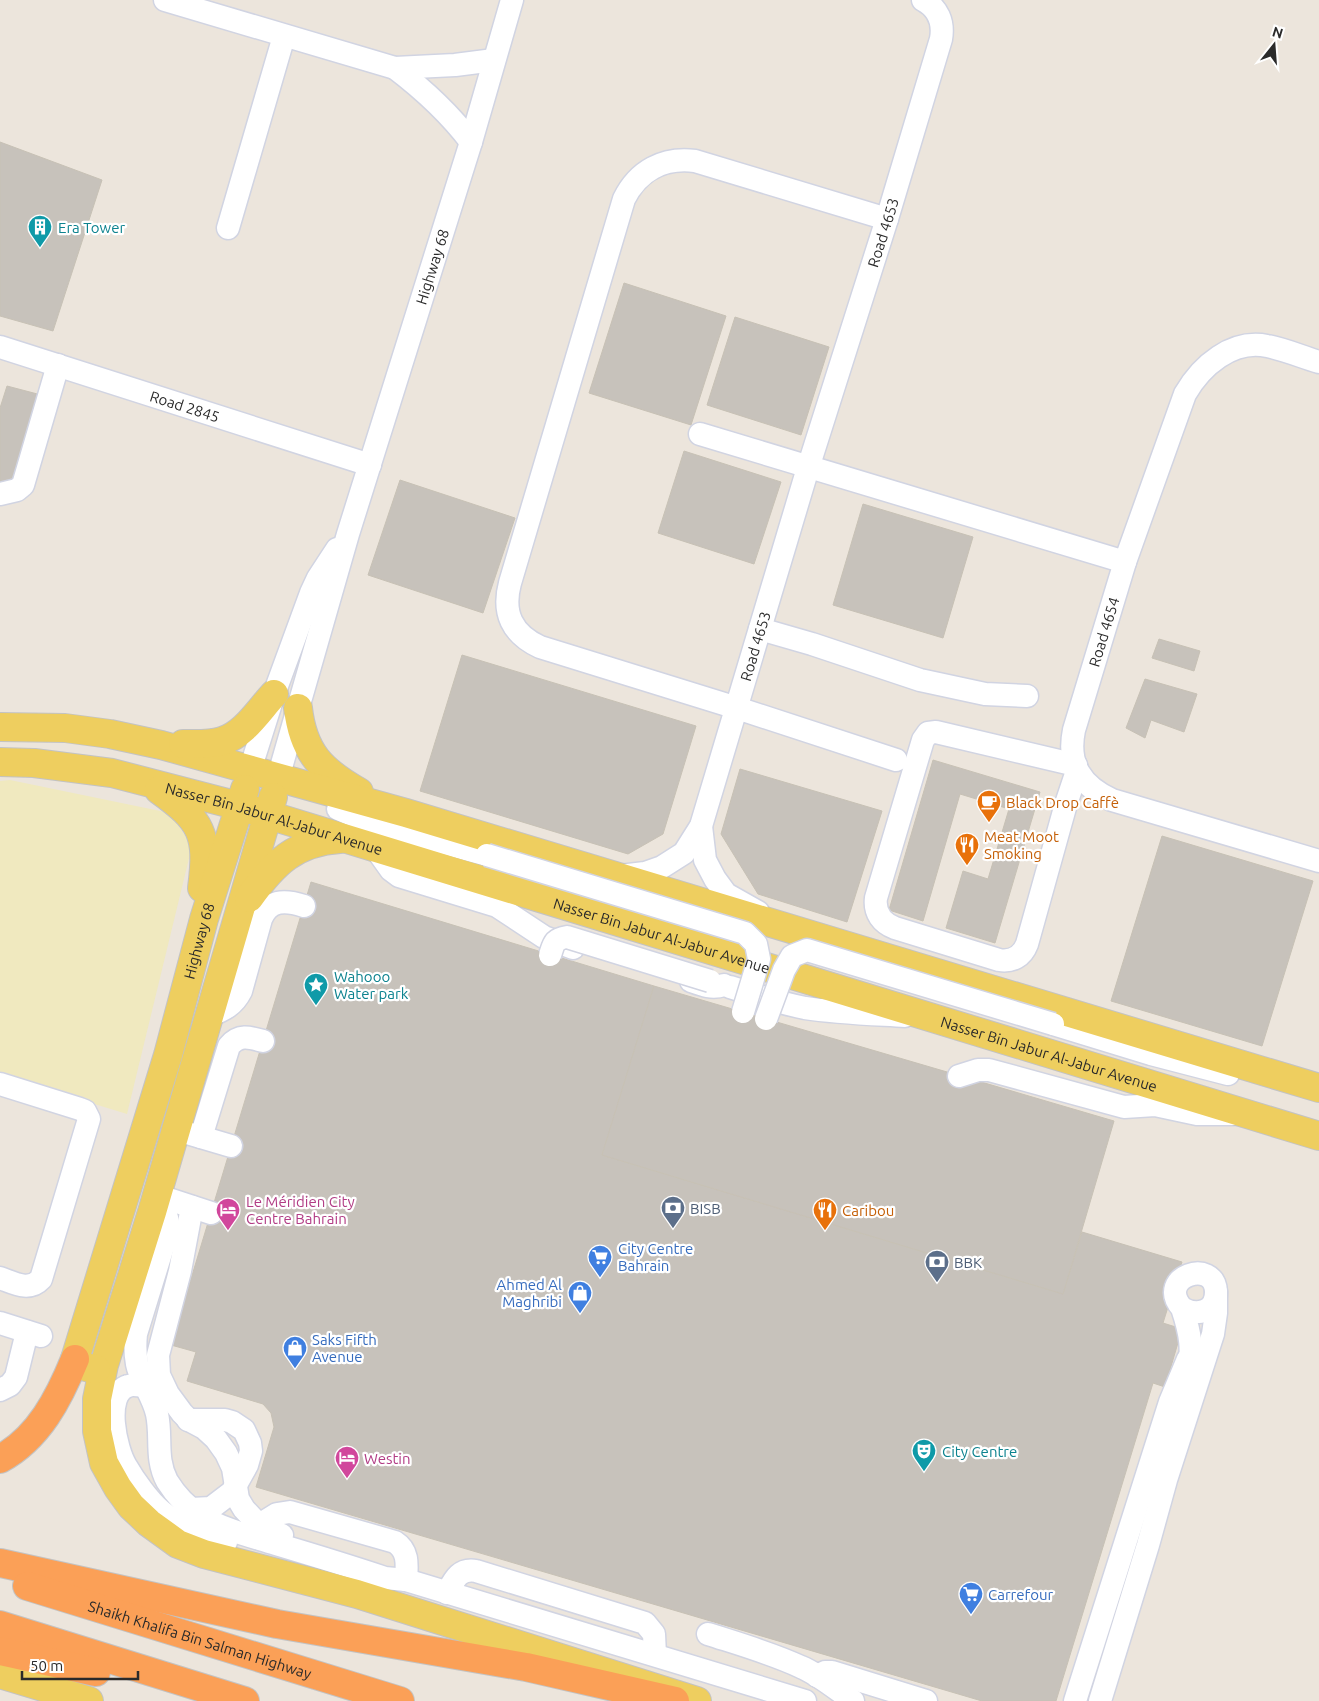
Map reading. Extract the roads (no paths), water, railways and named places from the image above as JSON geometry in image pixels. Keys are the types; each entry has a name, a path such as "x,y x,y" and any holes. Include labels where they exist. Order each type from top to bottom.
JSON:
{"highway":[{"path":"0,1459 28,1438 51,1408 64,1385 75,1359"},
{"path":"0,1563 277,1624 526,1667 675,1701"},
{"name":"Shaikh Khalifa Bin Salman Highway","path":"0,1577 400,1701"},
{"path":"0,1625 245,1701"},
{"path":"0,1651 216,1701"}],"main road":[{"path":"161,745 212,743 227,739 244,726 274,694"},
{"path":"298,708 303,735 315,758 326,771 339,781 395,810"},
{"name":"Nasser Bin Jabur Al-Jabur Avenue","path":"0,727 65,728 110,734 161,745 250,770 273,796 345,839 1319,1136"},
{"name":"Nasser Bin Jabur Al-Jabur Avenue","path":"0,762 73,767 112,773 240,806"},
{"name":"Highway 68","path":"75,1359 168,1055 204,919 250,770"},
{"path":"147,781 184,808 192,817 203,839 206,863 201,895 204,919"},
{"path":"240,806 255,796 273,796 338,809 372,813 395,810"},
{"name":"Nasser Bin Jabur Al-Jabur Avenue","path":"273,796 395,810 619,876 1319,1090"},
{"name":"Highway 68","path":"273,796 154,1204 104,1365 97,1399 97,1431 104,1463 131,1506 149,1523 178,1544 204,1554 357,1594 697,1701"},
{"path":"239,912 276,863 292,852 308,845 326,840 345,839"},
{"path":"75,1359 80,1365 88,1368 96,1369 104,1365"},
{"path":"0,1674 89,1701"}],"street":[{"path":"165,0 395,68 435,67 494,60"},
{"name":"Highway 68","path":"273,796 348,534 471,142 512,0"},
{"name":"Road 4653","path":"619,876 645,873 662,867 684,853 701,826 808,468 887,219 942,32 942,24 936,10 923,0"},
{"path":"228,228 284,36"},
{"path":"395,68 434,100 471,142"},
{"path":"887,219 706,164 684,160 662,163 648,170 636,181 624,199 510,583 506,603 516,630 531,643 540,647 896,760"},
{"name":"Road 4654","path":"1076,768 1072,751 1074,730 1125,562 1185,394 1200,372 1220,356 1231,351 1254,346 1266,346 1319,362"},
{"name":"Road 2845","path":"1,351 58,365 370,465"},
{"path":"0,494 17,490 23,485 58,365"},
{"path":"700,434 1125,562"},
{"name":"Highway 68","path":"250,770 292,643 318,578 348,534"},
{"path":"760,629 812,644 920,680 985,694 1026,696"},
{"path":"1076,768 1025,950 1016,958 999,960 889,926 879,917 875,905 923,740 928,733 936,732 1076,768 1086,784 1112,800 1319,861"},
{"path":"338,809 373,824 487,855 745,933 756,944 759,959 743,1012"},
{"name":"Road 4653","path":"701,826 705,860 726,894 783,926"},
{"path":"376,849 391,870 399,876 497,906 512,914 533,930 559,944 709,987 716,987 717,983"},
{"path":"209,1016 229,1008 241,991 261,919 267,909 278,902 284,901 304,906"},
{"path":"550,955 558,938 567,937 784,1003 864,1014 927,1017"},
{"path":"766,1019 784,970 792,956 807,950 1152,1054 1286,1089 1319,1090"},
{"path":"201,1137 227,1052 233,1042 244,1037 263,1041"},
{"path":"959,1076 978,1070 999,1071 1115,1105 1133,1108 1154,1105 1207,1115 1242,1114"},
{"path":"0,1084 80,1109 85,1111 89,1119 41,1279 37,1284 26,1287 0,1278"},
{"path":"189,1085 214,1094"},
{"path":"176,1129 231,1146"},
{"path":"154,1204 201,1210 182,1251 180,1271 159,1350 157,1365 162,1385 175,1405 189,1420 204,1428 216,1439 226,1453 232,1468 238,1499 244,1509 259,1525 273,1532 387,1568 401,1575 406,1580"},
{"path":"154,1204 169,1222 136,1334 137,1366 152,1398 157,1415 160,1436 159,1461 167,1481 191,1509 216,1524 246,1535 386,1578 406,1580 447,1593 458,1575 466,1570 476,1571 645,1623 654,1634 655,1655 853,1701"},
{"path":"1075,1701 1157,1477 1213,1334 1216,1292 1213,1283 1207,1276 1199,1273 1190,1274 1182,1278 1176,1286 1176,1308 1191,1338 1192,1351 1176,1385 1157,1477 1148,1545 1100,1701"},
{"path":"1176,1308 1190,1313 1200,1313 1208,1309 1214,1301 1216,1292"},
{"path":"0,1322 35,1334 9,1363 13,1381 0,1390"},
{"path":"147,1386 128,1386 119,1391 113,1411 113,1422 125,1465 161,1510 187,1528 294,1565 357,1594"},
{"path":"160,1436 166,1426 177,1420 189,1420"},
{"path":"191,1509 211,1508 232,1492 235,1484"},
{"path":"708,1634 760,1650 801,1667 810,1690"},
{"path":"810,1690 825,1672 832,1672 926,1701"}],"place":[{"name":"Era Tower","path":"40,248"},
{"name":"Black Drop Caffè","path":"989,823"},
{"name":"Meat Moot Smoking","path":"967,866"},
{"name":"Wahooo Water park","path":"316,1006"},
{"name":"BISB","path":"673,1229"},
{"name":"Le Méridien City Centre Bahrain","path":"228,1231"},
{"name":"Caribou","path":"825,1231"},
{"name":"City Centre Bahrain","path":"600,1278"},
{"name":"BBK","path":"937,1283"},
{"name":"Ahmed Al Maghribi","path":"580,1314"},
{"name":"Saks Fifth Avenue","path":"295,1369"},
{"name":"City Centre","path":"924,1472"},
{"name":"Westin","path":"347,1479"},
{"name":"Carrefour","path":"971,1615"}]}
